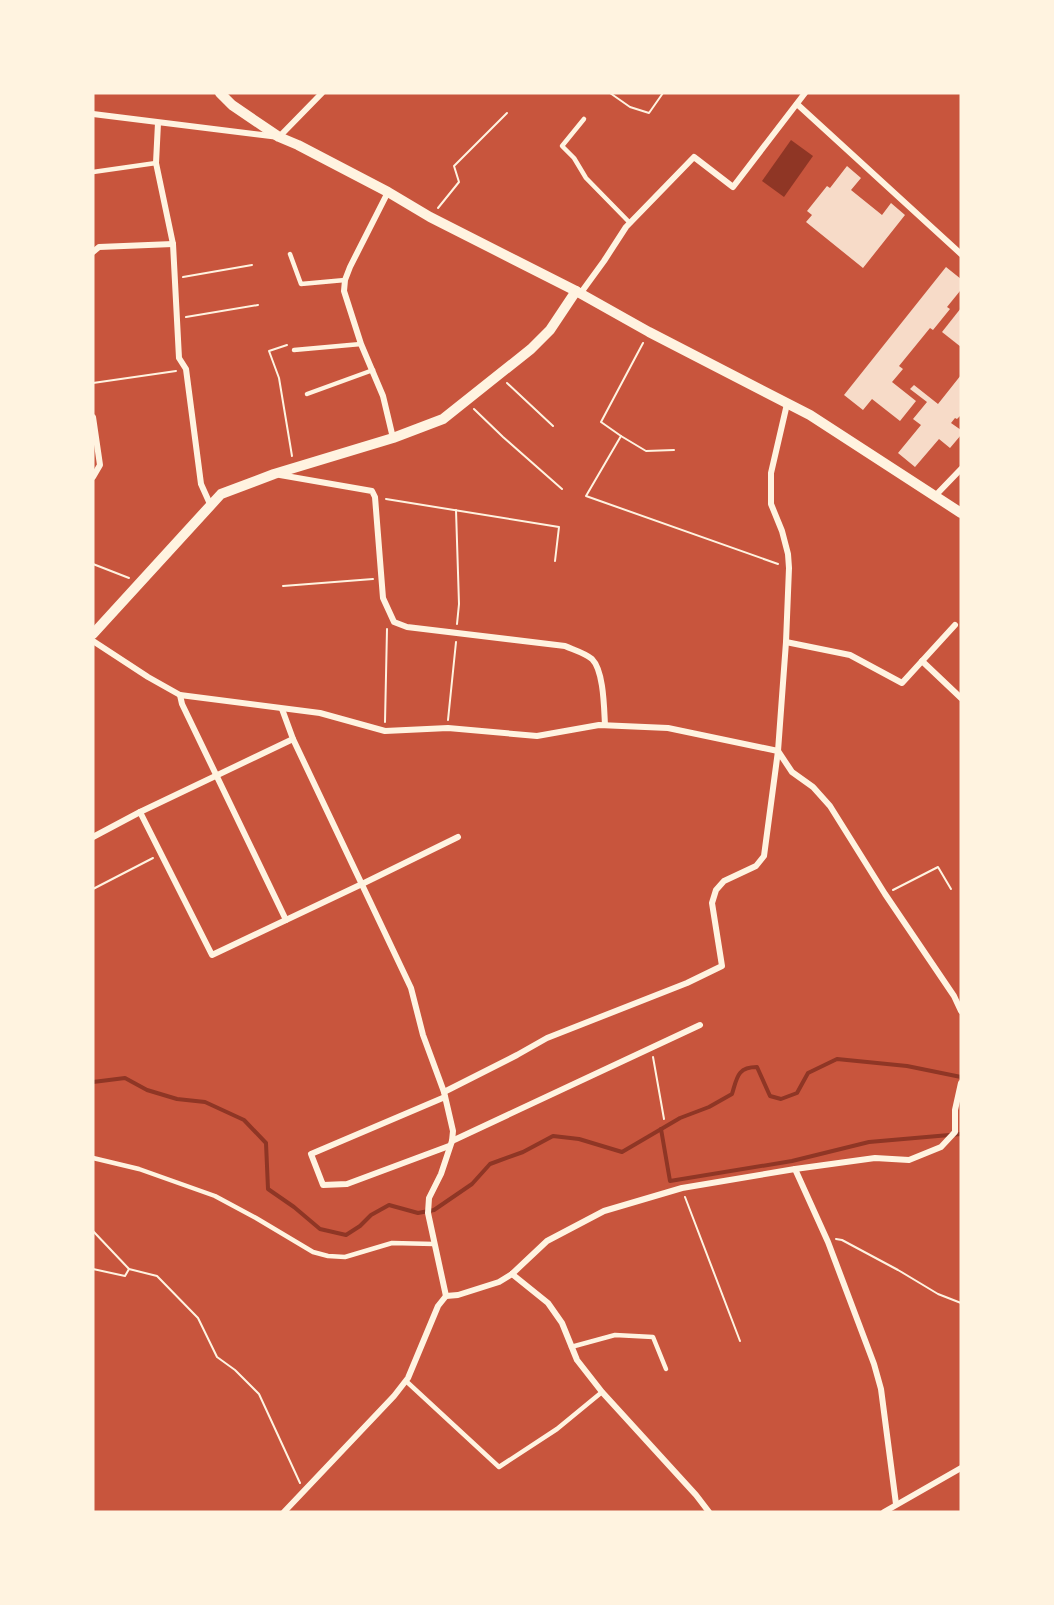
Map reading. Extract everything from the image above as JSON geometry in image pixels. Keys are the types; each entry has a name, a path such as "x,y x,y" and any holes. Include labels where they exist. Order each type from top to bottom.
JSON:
{"street":[{"path":"220,93 232,105 279,137 810,415 961,513"},
{"path":"279,137 322,93"},
{"path":"93,634 221,494 294,467 393,438 443,419 543,337 604,261 630,223 694,157 733,188 805,93"},
{"path":"797,104 961,254"},
{"path":"93,114 279,137"},
{"path":"158,123 156,163 173,244 179,358 186,369 201,484 210,504"},
{"path":"387,192 350,267 344,291 361,344 383,396 393,438"},
{"path":"93,252 99,247 173,244"},
{"path":"700,1024 451,1144 347,1184 323,1185 311,1154 445,1094 547,1038 687,983 722,966 712,903 716,890 724,881 756,866 764,856 777,751 786,642 789,568 782,531 771,504 771,472 787,404"},
{"path":"93,417 100,465 93,477"},
{"path":"935,496 961,470"},
{"path":"274,474 372,491 375,497 383,598 394,622 407,627 565,646 592,660 598,670 605,725"},
{"path":"786,642 850,655 902,683 955,625"},
{"path":"93,641 180,695 320,713 385,731 448,728 537,736 599,725 668,728 777,751 792,772 813,787 830,806 885,894 954,996 961,1011"},
{"path":"922,661 961,698"},
{"path":"180,695 182,705 286,920"},
{"path":"282,709 293,739 411,988 423,1035 445,1094 453,1131 441,1174 429,1198 428,1213 446,1296"},
{"path":"93,837 293,739"},
{"path":"140,812 212,955 458,837"},
{"path":"446,1296 458,1296 499,1282 512,1274 547,1241 604,1211 682,1188 875,1158 909,1160 941,1147 955,1132 955,1110 961,1083"},
{"path":"795,1169 825,1237 874,1364 881,1389 893,1508"},
{"path":"512,1274 548,1303 562,1323 577,1360 602,1392 696,1495 708,1512"},
{"path":"284,1512 406,1381 438,1306 446,1296"},
{"path":"884,1512 961,1468"}],"lane":[{"path":"584,119 562,146 574,158 586,178 630,223"},
{"path":"93,172 156,163"},
{"path":"290,254 302,284 345,280"},
{"path":"294,350 361,344"},
{"path":"307,394 373,370"},
{"path":"93,1158 139,1169 215,1196 313,1252 345,1257 392,1243 434,1244"},
{"path":"571,1347 615,1335 652,1337 666,1369"},
{"path":"406,1381 499,1467 557,1429 602,1392"}],"path":[{"path":"610,93 630,107 649,113 663,93"},
{"path":"430,217 459,182 454,166 507,113"},
{"path":"175,279 252,265"},
{"path":"177,319 258,305"},
{"path":"649,332 601,422 646,451 674,450"},
{"path":"290,344 269,351 279,378 294,467"},
{"path":"93,383 186,369"},
{"path":"498,375 553,426"},
{"path":"466,401 502,437 562,489"},
{"path":"621,436 586,496 789,568"},
{"path":"375,497 559,527 555,561"},
{"path":"448,728 459,604 456,510"},
{"path":"93,564 140,583"},
{"path":"283,586 382,579"},
{"path":"385,731 387,630"},
{"path":"93,889 161,854"},
{"path":"885,894 938,867 951,889"},
{"path":"651,1048 664,1119"},
{"path":"682,1188 740,1341"},
{"path":"93,1231 129,1269 157,1276 198,1318 217,1357 236,1370 259,1394 304,1491"},
{"path":"825,1237 842,1240 938,1294 961,1303"},
{"path":"93,1269 125,1276 129,1269"}],"shaded area":[{"path":"791,140 813,156 784,197 762,181"}],"building":[{"path":"847,166 861,178 851,190 882,215 891,203 905,215 863,268 806,222 812,215 807,211 827,186 830,188"},
{"path":"946,267 961,279 961,292 947,307 950,309 933,330 930,328 899,366 903,369 892,382 916,401 900,421 872,399 863,410 844,395"},
{"path":"961,308 961,347 942,332"},
{"path":"961,375 961,415 951,423 961,430 961,435 950,448 939,439 915,467 898,453 921,425 913,419 927,402 910,389 914,385 938,404"}],"waterway":[{"path":"93,1082 125,1078 147,1090 177,1099 205,1102 244,1120 266,1143 268,1189 320,1229 346,1235 371,1215 389,1205 418,1213 434,1210 472,1184 490,1164 523,1152 553,1136 579,1139 622,1152 680,1118 709,1107 732,1094 739,1074 745,1069 757,1067 770,1096 781,1099 797,1093 808,1073 837,1059 907,1066 961,1077"},
{"path":"661,1129 670,1181 792,1161 869,1142 961,1134"}]}
